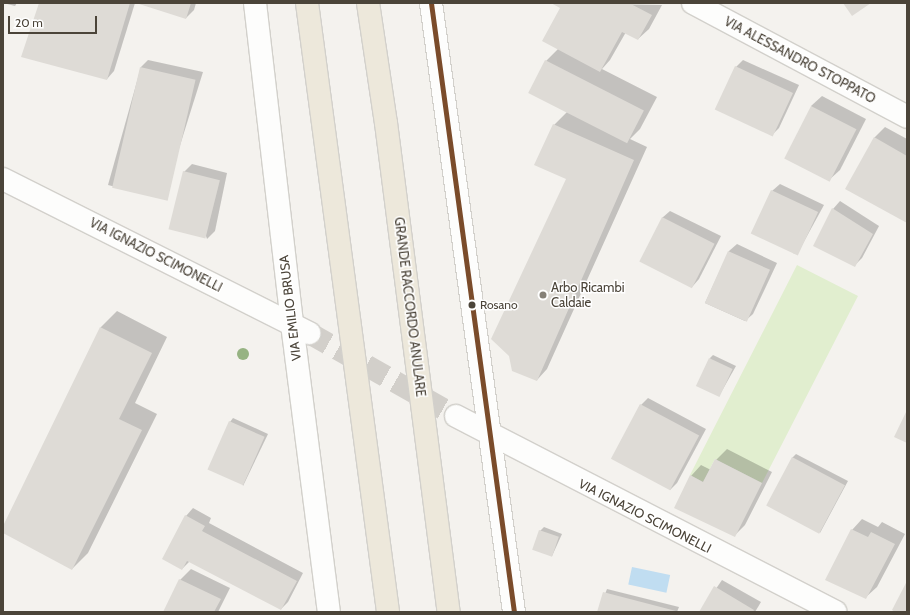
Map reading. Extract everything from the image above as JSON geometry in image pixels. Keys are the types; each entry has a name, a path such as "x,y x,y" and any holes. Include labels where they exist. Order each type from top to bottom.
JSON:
{"highway":[{"path":"307,3 388,612"},
{"name":"GRANDE RACCORDO ANULARE","path":"368,3 450,612"}],"street":[{"name":"VIA EMILIO BRUSA","path":"255,3 300,328 328,612"},
{"path":"431,3 492,437 514,612"},
{"name":"VIA ALESSANDRO STOPPATO","path":"693,3 907,117"},
{"name":"VIA IGNAZIO SCIMONELLI","path":"3,179 300,328"},
{"name":"VIA IGNAZIO SCIMONELLI","path":"456,416 492,437 835,612"}],"green space":[{"path":"797,265 858,296 762,483 715,459 703,482 690,475"}],"water":[{"path":"632,567 670,575 666,593 628,585"}],"building":[{"path":"39,3 130,3 107,80 21,57"},
{"path":"136,3 191,3 186,19"},
{"path":"551,3 629,3 652,15 638,40 622,32 600,72 542,41 560,8"},
{"path":"843,3 871,3 852,16"},
{"path":"545,60 644,110 627,143 528,93"},
{"path":"735,66 793,93 773,137 715,110"},
{"path":"140,67 196,80 168,201 112,188"},
{"path":"811,106 856,129 830,182 784,159"},
{"path":"553,124 634,160 537,381 512,371 509,356 491,339 566,179 534,165"},
{"path":"874,137 907,156 907,223 845,189"},
{"path":"183,171 220,180 205,238 168,229"},
{"path":"771,190 818,212 798,255 751,234"},
{"path":"832,208 873,234 855,267 813,246"},
{"path":"662,217 715,244 692,288 639,262"},
{"path":"728,251 770,270 747,322 705,303"},
{"path":"100,327 152,353 119,419 142,430 72,570 3,533 3,526"},
{"path":"709,358 733,369 719,397 696,386"},
{"path":"640,404 699,435 670,490 611,459"},
{"path":"907,410 907,443 894,437"},
{"path":"229,421 265,437 243,485 207,469"},
{"path":"792,457 845,485 819,534 766,506"},
{"path":"715,459 762,483 735,537 674,508 690,475 703,482"},
{"path":"185,515 205,526 202,531 297,581 281,610 187,561 182,570 162,559"},
{"path":"851,529 868,537 871,532 895,544 866,599 825,580"},
{"path":"539,530 559,537 552,557 532,550"},
{"path":"179,579 221,599 214,612 163,612"},
{"path":"907,581 907,612 895,612 892,610"},
{"path":"714,586 754,610 753,612 699,612"},
{"path":"603,592 676,611 597,612"}],"tunnel":[{"path":"309,333 456,416"}],"transit line":[{"path":"431,3 514,612"}],"place":[{"name":"Arbo Ricambi Caldaie","path":"543,295"},
{"name":"Rosano","path":"472,305"}]}
